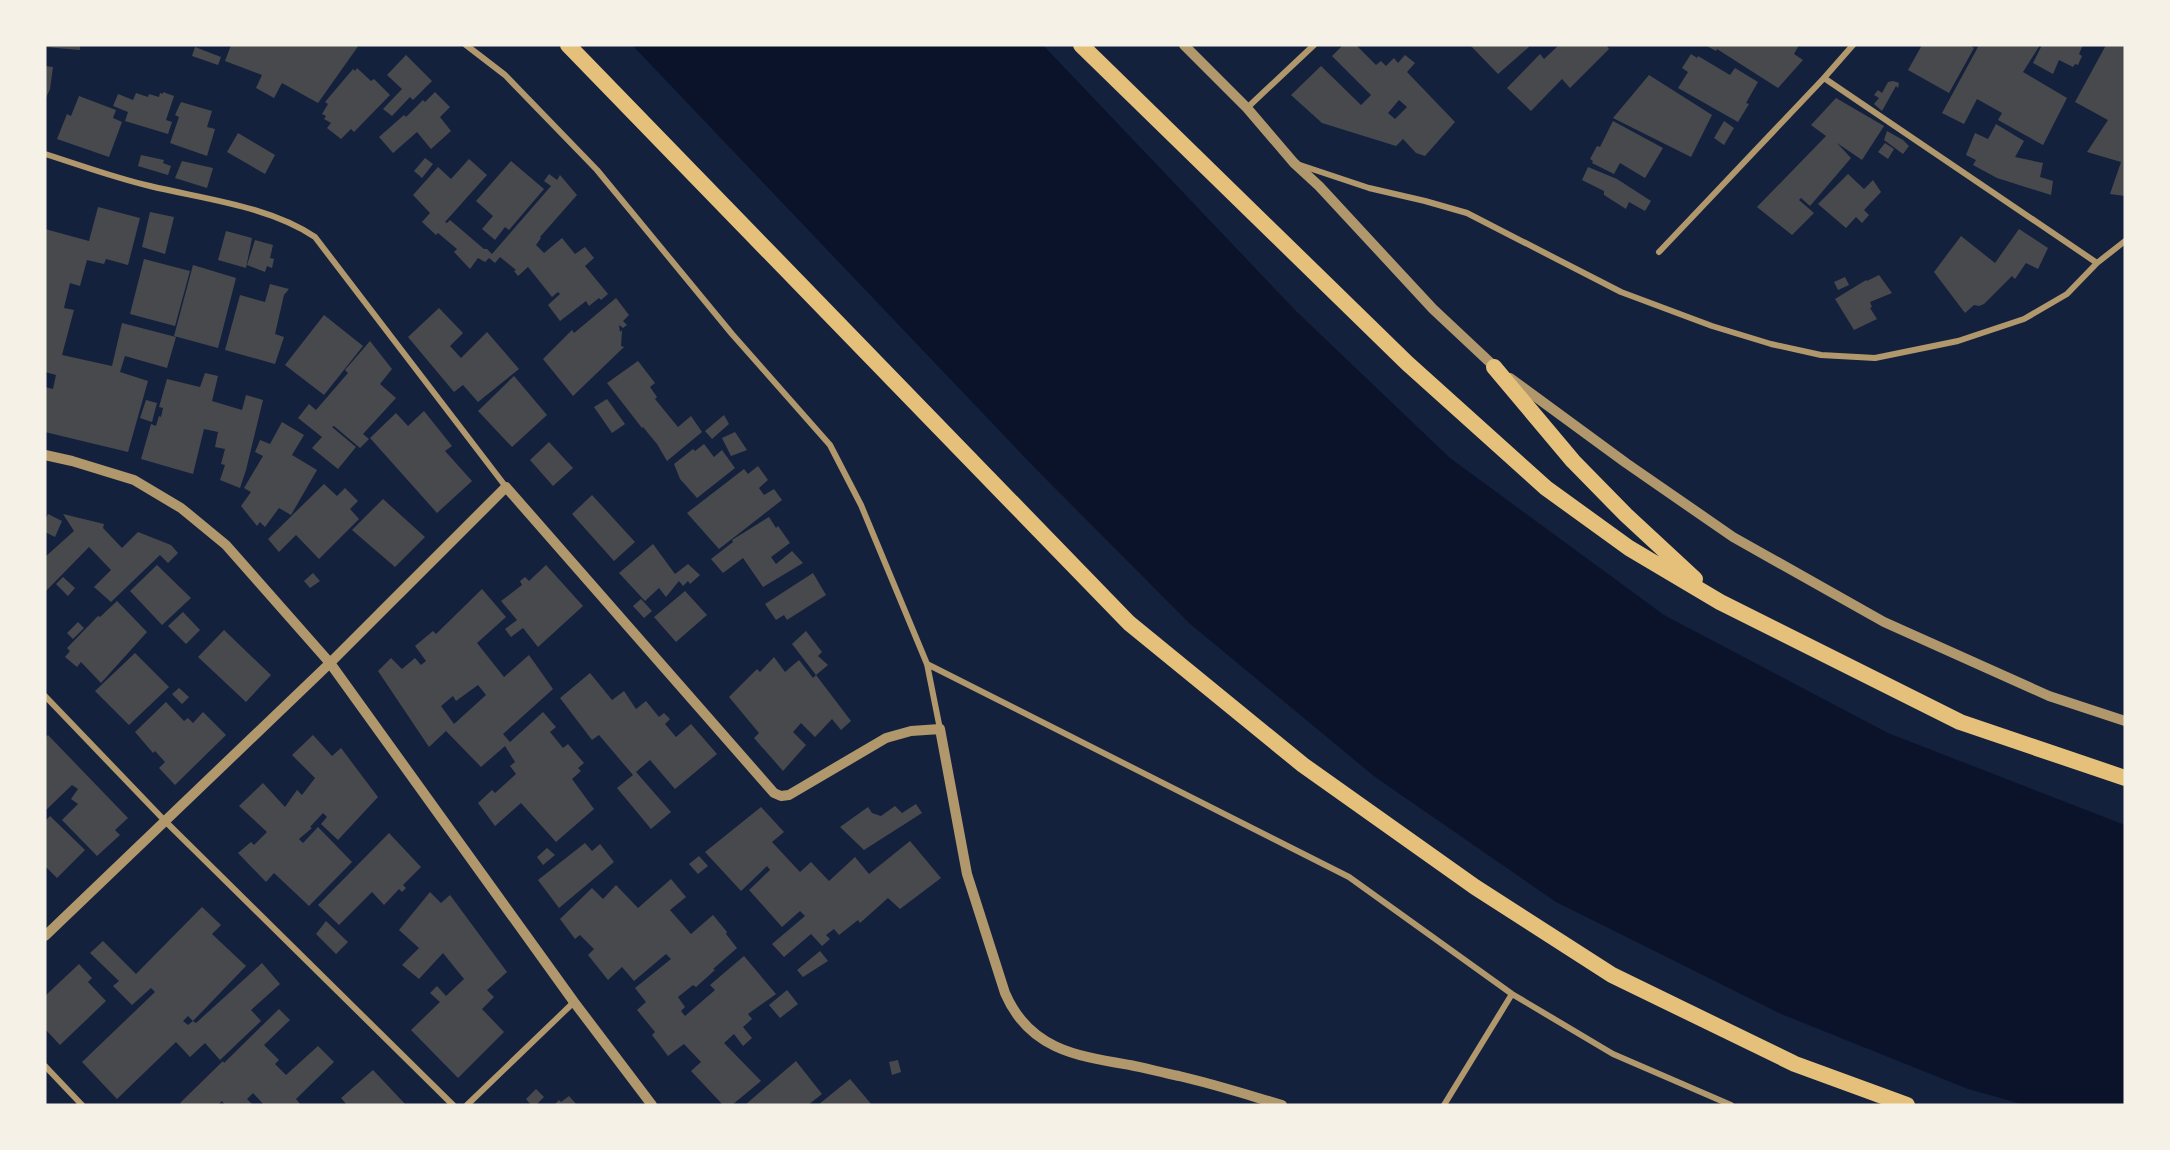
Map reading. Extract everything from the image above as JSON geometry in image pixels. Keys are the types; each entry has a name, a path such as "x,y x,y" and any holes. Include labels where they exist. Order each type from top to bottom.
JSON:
{"highway":[{"path":"568,45 1129,623 1303,765 1474,886 1612,975 1795,1064 1907,1105"},
{"path":"1081,45 1407,363 1546,488 1629,548 1720,602 1960,722 2125,778"},
{"path":"1494,366 1573,461 1626,515 1720,602"}],"street":[{"path":"466,45 505,75 597,170 732,334 830,445 861,505 927,664 967,874 1005,993 1013,1011 1033,1033 1060,1049 1091,1060 1131,1065 1200,1081 1282,1105"},
{"path":"1184,45 1247,108 1294,163 1319,186 1433,309 1494,366 1626,463 1743,543 1884,622 2049,696 2125,721"},
{"path":"1247,108 1314,45"},
{"path":"1659,252 1853,45"},
{"path":"1824,78 2097,263"},
{"path":"45,154 147,185 268,214 298,226 315,237 506,487 774,793 781,796 789,795 886,738 910,731 940,729"},
{"path":"1294,163 1370,188 1467,213 1621,292 1712,326 1771,344 1821,355 1875,358 1958,341 2024,319 2067,294 2097,263 2125,241"},
{"path":"45,455 134,480 181,508 226,545 330,663 574,1002 652,1105"},
{"path":"45,936 330,663 506,487"},
{"path":"927,664 1349,877 1512,994 1613,1054 1731,1105"},
{"path":"45,696 165,821 453,1105"},
{"path":"1444,1105 1512,994"},
{"path":"467,1105 574,1002"},
{"path":"45,1066 82,1105"}],"water":[{"path":"632,45 1043,45 1296,311 1450,458 1664,615 1888,733 2125,825 2125,1105 2025,1105 1968,1089 1781,1014 1556,902 1375,777 1189,623 1031,464"}],"building":[{"path":"45,45 80,45 80,50 45,47"},
{"path":"231,45 359,45 318,103 282,83 274,98 256,88 262,75 225,61"},
{"path":"1343,45 1356,45 1376,65 1381,61 1386,66 1394,58 1398,63 1405,55 1415,63 1407,72 1455,122 1425,156 1416,153 1403,139 1396,146 1322,123 1291,95 1321,66 1361,105 1371,95 1332,56","holes":["1399,100 1407,107 1395,119 1388,113"]},
{"path":"1470,45 1527,45 1529,47 1498,74"},
{"path":"1559,45 1606,45 1609,49 1570,88 1562,79 1531,111 1507,88 1540,54 1544,59"},
{"path":"1705,45 1799,45 1794,54 1803,60 1778,88 1717,49 1716,51"},
{"path":"1922,45 1969,45 1974,48 1949,93 1908,70"},
{"path":"1975,45 2040,45 2023,72 2067,98 2043,145 1998,120 2002,113 1977,99 1964,124 1942,113 1978,47"},
{"path":"2042,45 2083,45 2079,54 2082,56 2078,65 2075,64 2073,67 2059,60 2053,74 2033,63"},
{"path":"2106,45 2125,45 2125,196 2110,194 2121,162 2087,152 2108,120 2075,102"},
{"path":"195,47 221,57 218,65 192,56"},
{"path":"1691,54 1730,75 1735,68 1758,82 1738,122 1678,88 1688,72 1682,68"},
{"path":"406,55 432,81 413,100 410,97 392,116 383,109 402,89 387,75"},
{"path":"45,66 53,67 50,89 45,100"},
{"path":"357,68 371,81 374,79 390,95 354,132 351,129 341,139 327,128 331,123 324,119 326,116 322,114 328,104 325,102 353,69 355,71"},
{"path":"1649,75 1712,115 1691,157 1613,118"},
{"path":"1888,82 1899,83 1898,88 1896,86 1882,111 1874,104 1879,98 1874,95 1878,90 1882,93"},
{"path":"163,92 174,96 166,120 172,122 168,134 125,121 128,112 113,106 118,94 133,100 136,93 148,97 149,94 159,97"},
{"path":"435,92 450,107 440,117 451,131 431,149 417,132 393,153 379,137"},
{"path":"79,96 116,110 113,118 122,122 109,157 57,139 67,114 71,116"},
{"path":"1836,98 1884,126 1862,160 1837,143 1851,158 1810,206 1801,198 1799,200 1814,213 1792,235 1757,207 1826,136 1811,125"},
{"path":"181,102 212,111 207,127 215,129 207,156 170,143 179,117 175,115"},
{"path":"1613,121 1663,148 1645,178 1620,163 1614,174 1592,163 1590,159 1597,146 1600,147"},
{"path":"1724,121 1734,128 1724,145 1714,138"},
{"path":"1996,124 2024,141 2015,157 2043,163 2040,177 2053,181 2051,195 1997,178 1973,165 1976,160 1966,155 1975,133 1988,139"},
{"path":"1887,131 1909,146 1903,154 1884,140"},
{"path":"238,133 275,155 265,174 227,152"},
{"path":"1885,143 1894,149 1888,159 1878,152"},
{"path":"141,155 164,160 163,163 171,166 168,175 138,166"},
{"path":"425,158 433,164 422,178 414,171"},
{"path":"469,159 487,175 445,222 450,220 492,254 551,186 544,181 549,174 557,180 560,175 577,195 540,237 536,245 544,253 562,238 575,254 585,247 594,258 585,266 608,294 589,306 586,301 560,321 548,305 560,294 558,292 552,297 528,267 518,276 514,271 516,270 500,257 495,263 489,258 485,262 478,258 470,269 454,252 457,249 422,222 430,213 413,195 438,167 451,179"},
{"path":"182,161 213,168 207,188 175,178"},
{"path":"511,161 544,189 509,230 505,227 495,240 482,229 493,216 476,201"},
{"path":"1588,167 1617,179 1651,201 1645,211 1629,202 1626,209 1604,195 1604,191 1582,180"},
{"path":"1848,174 1864,189 1873,180 1881,192 1864,210 1869,215 1862,223 1856,217 1846,228 1818,204"},
{"path":"98,207 140,218 128,265 106,259 104,264 87,260 80,286 70,283 64,308 74,310 62,355 112,366 122,323 176,337 167,368 125,356 120,372 148,381 128,452 45,432 45,387 53,389 56,375 45,372 45,229 89,241"},
{"path":"150,212 174,217 165,254 142,247"},
{"path":"2019,229 2048,248 2038,269 2026,263 2015,279 2012,276 1984,304 1974,305 1965,313 1934,272 1961,236 1995,263"},
{"path":"226,231 252,238 246,268 218,260"},
{"path":"255,240 273,245 270,258 274,259 272,268 267,266 265,272 247,265"},
{"path":"144,259 190,271 175,326 130,314"},
{"path":"193,265 236,278 218,348 174,336"},
{"path":"1879,275 1892,293 1870,302 1872,307 1870,308 1877,319 1854,330 1835,299 1866,280"},
{"path":"1845,277 1849,285 1838,290 1834,282"},
{"path":"270,284 289,289 284,295 275,334 284,337 275,364 225,350 240,295 265,302"},
{"path":"616,298 629,315 623,321 627,325 623,328 619,325 620,332 622,330 621,346 624,347 573,396 543,359 572,330 574,333"},
{"path":"439,308 463,333 450,346 461,358 487,332 519,369 478,402 463,385 454,392 408,337"},
{"path":"324,315 363,346 324,395 285,365"},
{"path":"370,341 392,369 380,384 396,398 363,434 369,439 360,448 334,426 332,427 356,447 338,469 312,448 322,437 298,418 309,404 316,410 348,373 345,370"},
{"path":"638,361 655,383 650,387 657,397 655,399 678,427 691,416 702,432 667,461 657,444 607,383"},
{"path":"205,373 218,376 212,401 242,410 246,395 263,400 240,488 220,480 225,465 221,464 225,449 215,447 218,432 204,429 193,474 141,459 151,424 156,426 159,416 161,417 163,408 159,407 167,379 200,387"},
{"path":"514,376 547,415 512,447 478,411"},
{"path":"607,399 625,424 612,433 594,407"},
{"path":"146,400 157,403 152,422 140,418"},
{"path":"424,411 452,446 445,451 472,481 437,513 370,438 396,413 408,426"},
{"path":"724,415 729,424 712,439 705,431"},
{"path":"282,422 304,435 292,455 317,470 291,515 279,508 265,527 260,522 257,526 241,506 251,492 244,488 263,456 255,452 260,440 270,444"},
{"path":"735,432 747,450 731,456 722,438"},
{"path":"549,442 573,468 553,486 530,460"},
{"path":"704,444 714,457 722,450 735,468 697,498 680,479 674,464 693,449 695,451"},
{"path":"758,466 768,480 759,488 764,495 774,489 782,500 719,549 687,513 744,469 748,474"},
{"path":"324,484 337,496 345,488 358,501 350,509 359,519 319,559 296,535 279,552 268,539"},
{"path":"592,495 635,542 614,561 572,514"},
{"path":"383,499 425,537 395,567 352,530"},
{"path":"48,514 62,521 55,537 45,532 45,521"},
{"path":"63,514 104,524 103,528 122,548 138,532 171,545 178,553 168,563 160,555 111,602 94,587 111,570 89,547 45,592 45,557 74,531"},
{"path":"769,517 790,543 771,557 776,564 792,551 803,563 763,587 743,558 723,573 711,559 733,542 732,540"},
{"path":"653,544 675,574 688,564 700,575 690,584 688,581 683,586 679,581 666,597 659,588 645,601 619,573"},
{"path":"157,565 191,598 162,625 130,591"},
{"path":"546,565 583,606 538,647 523,628 511,637 505,629 517,620 501,601 522,585 520,581 525,577 529,581"},
{"path":"313,573 320,581 310,588 304,581"},
{"path":"813,573 826,595 787,620 784,615 776,620 765,604"},
{"path":"63,577 75,588 68,596 56,584"},
{"path":"482,589 506,617 477,643 504,677 529,655 553,689 503,734 510,742 543,712 556,727 550,732 563,748 568,744 584,763 578,768 581,771 572,779 594,809 556,842 521,803 495,826 478,803 492,790 495,793 516,774 510,766 515,762 505,746 481,767 446,731 429,747 378,671 391,658 402,669 415,658 421,665 426,661 415,646 433,631 436,634","holes":["478,685 486,695 454,724 441,706 453,696 456,701"]},
{"path":"685,591 707,615 676,642 654,617"},
{"path":"641,599 652,611 644,618 633,606"},
{"path":"117,601 147,632 101,683 81,662 77,667 65,657 70,651 67,648 98,616 100,617"},
{"path":"183,612 200,630 186,644 168,626"},
{"path":"78,622 84,628 73,639 67,633"},
{"path":"224,630 271,675 246,702 198,657"},
{"path":"806,631 822,652 818,656 828,665 816,675 792,644"},
{"path":"135,653 169,687 129,725 95,691"},
{"path":"774,657 785,672 799,660 813,678 816,675 851,721 841,730 832,719 815,737 801,723 793,732 806,745 783,771 754,738 759,733 729,697 757,669 760,672"},
{"path":"590,673 612,700 624,691 636,709 646,701 659,717 664,713 670,719 665,724 676,737 691,724 717,754 675,789 650,760 636,772 671,812 651,829 617,788 633,775 599,735 592,740 560,698"},
{"path":"179,688 189,697 182,704 172,694"},
{"path":"166,702 184,721 188,718 193,723 203,712 226,735 175,785 159,768 165,762 155,751 153,753 135,732"},
{"path":"48,735 128,818 115,830 120,835 97,856 62,820 78,804 71,799 78,789 72,785 45,811 45,738"},
{"path":"313,735 332,756 341,748 378,797 338,840 321,824 327,817 323,813 310,827 312,828 299,839 303,843 318,827 352,862 309,906 274,873 266,882 238,853 251,842 254,845 267,832 239,806 263,783 285,807 297,790 302,795 315,778 292,755"},
{"path":"916,804 922,813 864,850 840,827 868,807 872,813 881,816 895,806 902,813"},
{"path":"761,807 784,832 772,842 800,872 811,862 829,881 855,857 869,874 910,841 941,878 900,909 888,898 860,923 858,920 839,935 834,929 826,935 830,939 822,946 811,934 784,957 772,944 805,916 800,911 782,927 749,890 770,870 767,866 741,891 705,852"},
{"path":"50,816 85,850 57,878 45,866 45,821"},
{"path":"389,833 421,867 403,885 406,888 402,892 399,889 384,905 372,892 339,925 318,905"},
{"path":"585,843 592,851 600,844 614,862 559,908 538,880"},
{"path":"547,848 555,855 543,865 537,857"},
{"path":"699,856 708,866 698,874 689,864"},
{"path":"671,879 686,897 670,910 691,934 713,915 737,948 696,987 693,985 678,997 685,1007 681,1011 685,1016 715,990 710,985 744,956 776,994 748,1014 752,1019 743,1027 752,1038 743,1046 734,1034 724,1043 761,1081 732,1105 723,1105 691,1071 701,1062 684,1044 668,1056 652,1035 655,1032 637,1010 646,1002 635,988 671,959 666,954 634,981 622,967 608,980 588,955 594,949 580,935 575,939 560,919 592,888 603,899 616,885 638,908"},
{"path":"430,892 441,903 450,895 507,972 487,990 494,997 482,1009 504,1032 458,1078 411,1030 440,1002 430,993 437,986 446,996 464,979 443,953 419,979 402,965 419,948 399,930"},
{"path":"202,907 221,925 212,934 246,966 193,1021 196,1023 262,963 280,984 251,1010 261,1021 220,1060 205,1043 190,1057 176,1042 117,1099 82,1062 155,992 151,988 132,1005 113,986 119,981 90,953 103,941 136,974","holes":["188,1016 193,1021 188,1025 183,1021"]},
{"path":"326,921 348,942 336,954 316,934"},
{"path":"820,951 828,961 803,977 797,970"},
{"path":"79,964 92,978 88,982 106,1001 60,1045 45,1029 45,996"},
{"path":"787,990 798,1004 780,1018 769,1005"},
{"path":"279,1009 290,1020 264,1045 279,1060 275,1064 286,1075 318,1046 334,1062 296,1099 301,1105 264,1105 253,1093 247,1099 253,1105 225,1105 222,1101 218,1105 182,1105 180,1103 223,1061 224,1063"},
{"path":"898,1060 901,1072 892,1075 889,1062"},
{"path":"796,1061 822,1094 808,1105 745,1105"},
{"path":"373,1070 406,1105 347,1105 341,1098"},
{"path":"850,1079 872,1105 818,1105"},
{"path":"536,1089 544,1097 536,1105 531,1105 526,1099"},
{"path":"569,1096 577,1105 554,1105 559,1100 561,1102"}]}
